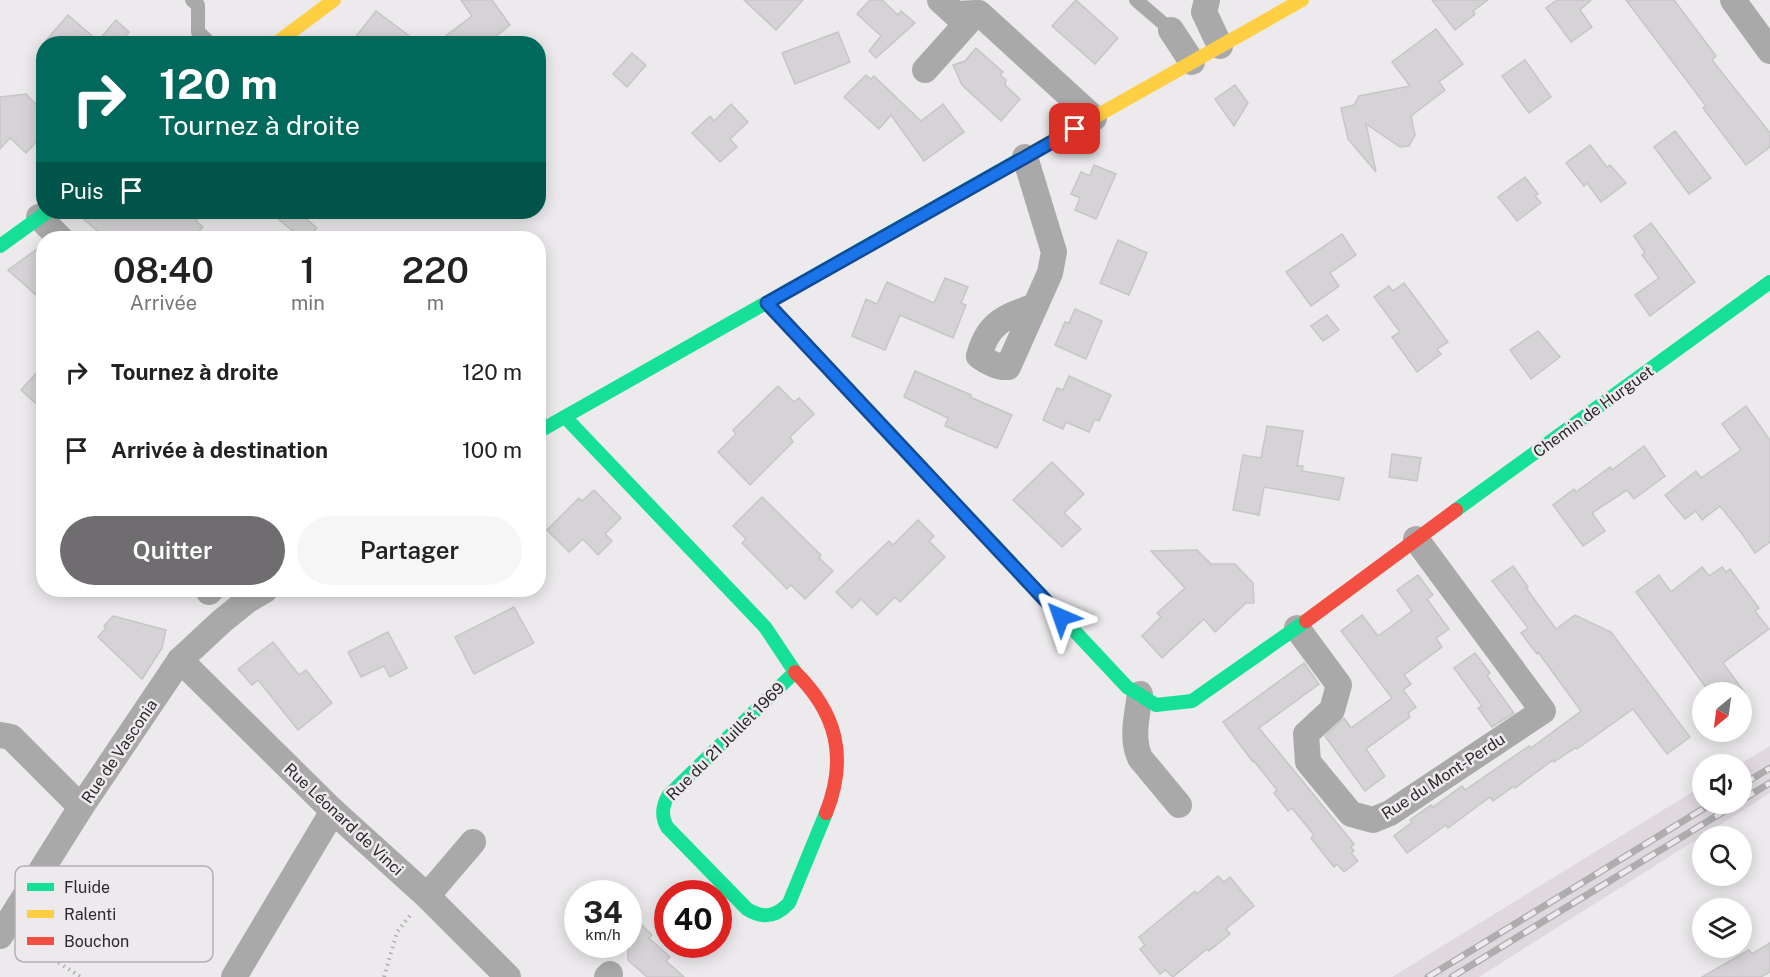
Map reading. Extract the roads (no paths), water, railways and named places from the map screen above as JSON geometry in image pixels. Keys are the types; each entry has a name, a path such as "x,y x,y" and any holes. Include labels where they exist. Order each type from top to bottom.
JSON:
{"street":[{"path":"286,36 334,0"},
{"path":"940,0 955,14 979,13 1094,118"},
{"path":"1207,0 1204,12 1220,46"},
{"path":"546,428 1302,0"},
{"path":"1733,0 1770,51"},
{"path":"925,70 976,13"},
{"path":"1171,30 1192,62"},
{"path":"1025,157 1054,252 1050,273 1035,306"},
{"path":"4,236 36,218"},
{"name":"Chemin de Hurguet","path":"1148,699 1192,701 1297,628 1770,282"},
{"path":"767,303 1127,687 1148,699 1135,737 1136,750 1179,805"},
{"name":"Rue du 21 Juillet 1969","path":"565,417 765,627 795,672 822,701 830,717 837,752 837,772 831,801 789,903 777,914 761,916 747,909 665,826 661,813 668,796 795,672"},
{"name":"Rue du Mont-Perdu","path":"1297,628 1339,685 1332,710 1306,734 1308,762 1351,814 1373,820 1390,813 1543,711 1416,539"},
{"name":"Rue de Vasconia","path":"44,866 180,660 222,621 253,597"},
{"name":"Rue Léonard de Vinci","path":"180,660 333,811 427,896 508,977"},
{"path":"0,735 11,737 81,807"},
{"path":"234,977 333,811"},
{"path":"427,896 473,842"},
{"name":"Rue de Vasconia","path":"2,932 15,911"}],"lane":[{"path":"192,0 198,5 198,32 202,36"},
{"path":"1136,0 1171,30"}],"railway":[{"path":"1752,779 1770,768"},
{"path":"1752,794 1770,783"},
{"path":"1428,977 1695,814"},
{"path":"1452,977 1720,814"}]}
